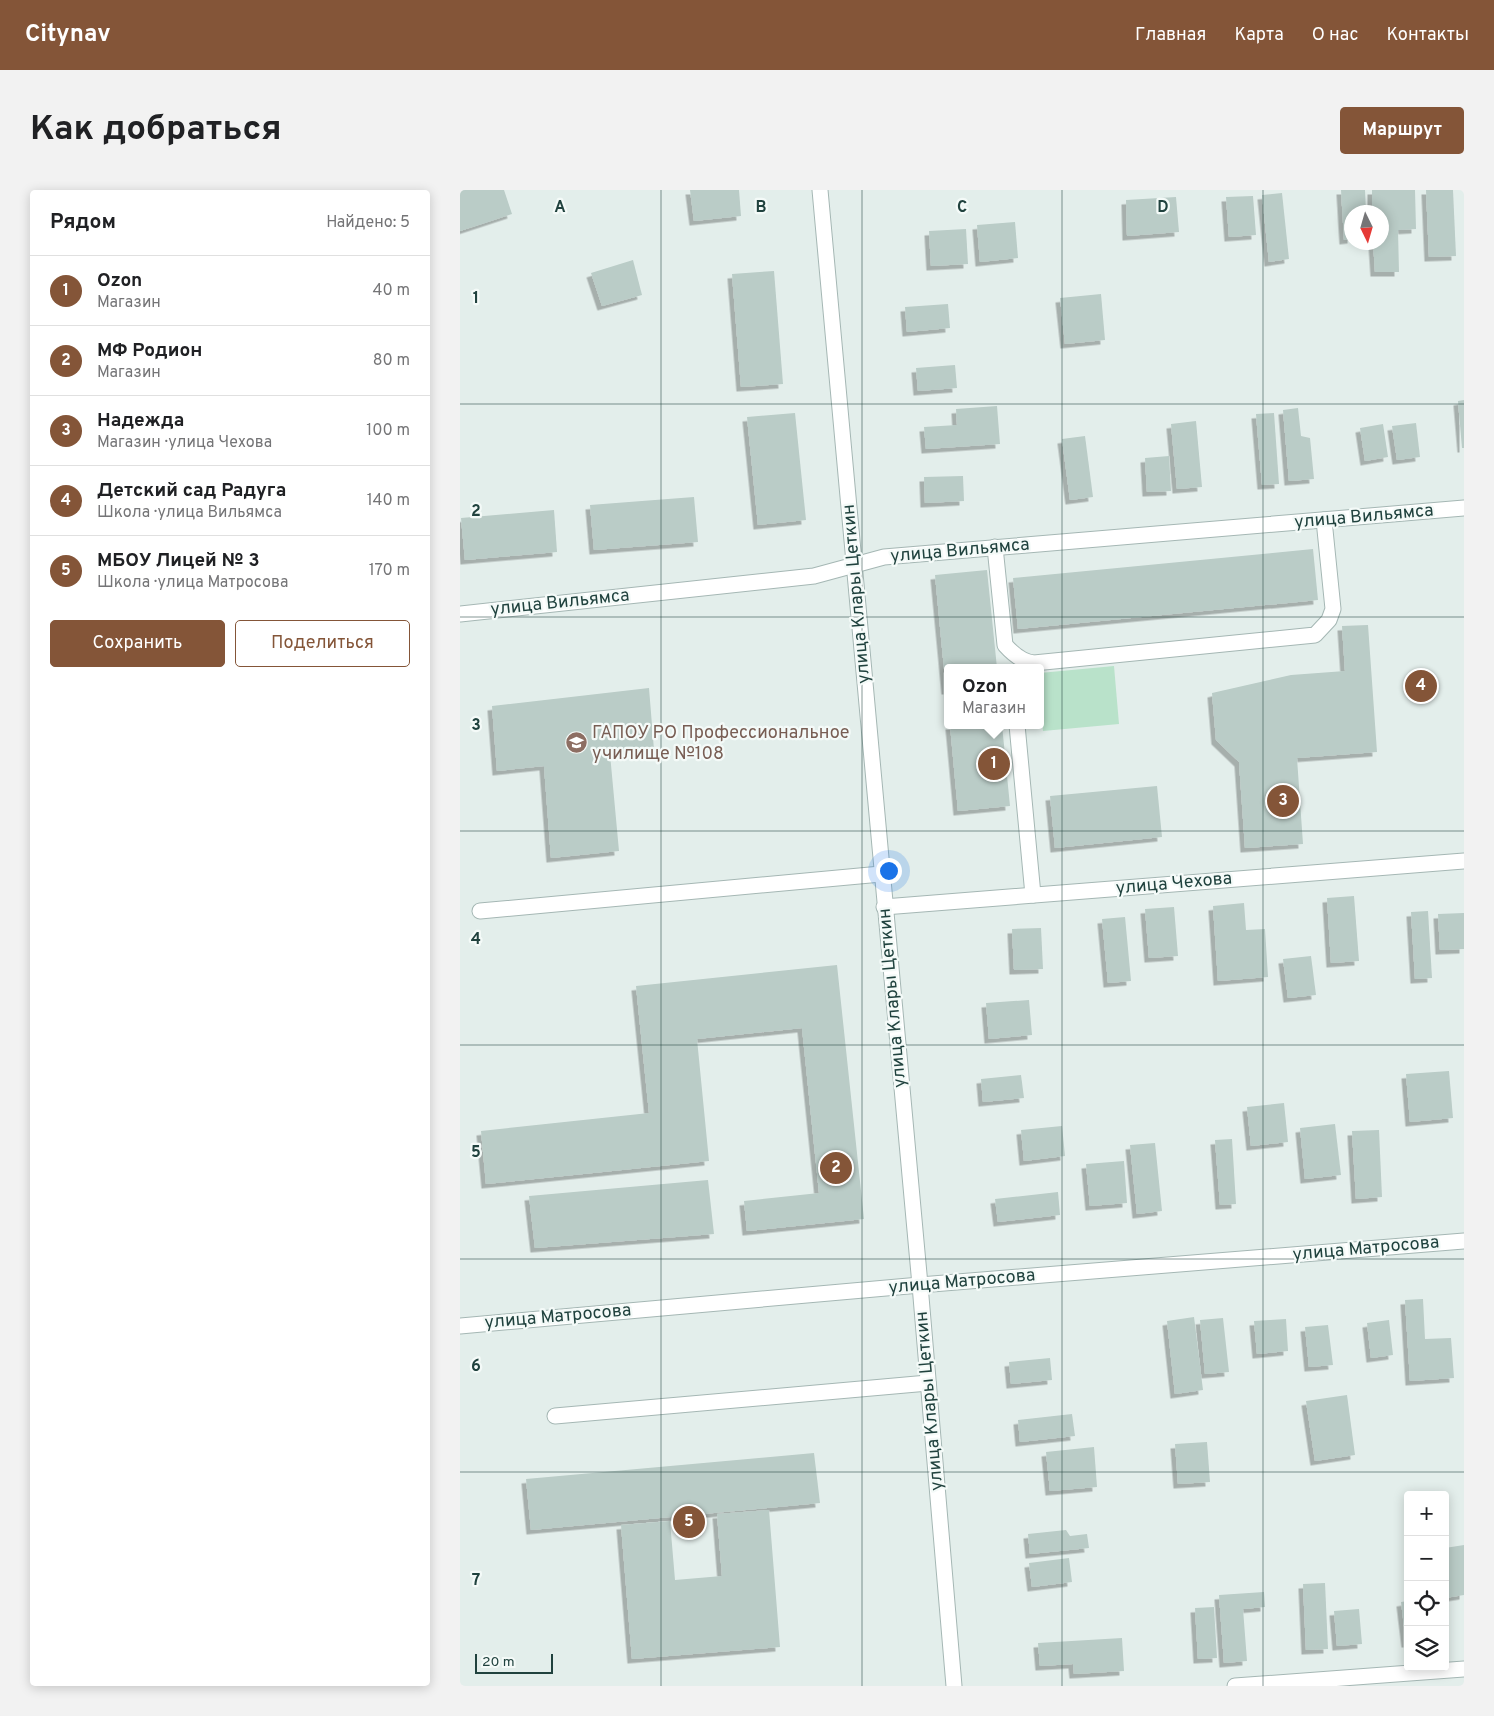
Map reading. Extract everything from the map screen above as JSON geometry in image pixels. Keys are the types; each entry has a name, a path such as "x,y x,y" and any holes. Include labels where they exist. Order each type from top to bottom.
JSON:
{"street":[{"name":"улица Клары Цеткин","path":"820,190 920,1285 954,1686"},
{"name":"улица Вильямса","path":"460,614 814,576 884,557 1464,508"},
{"path":"995,547 1005,646 1016,662 1034,663 1315,635 1329,620 1333,609 1324,520"},
{"path":"1017,729 1033,895"},
{"name":"улица Чехова","path":"884,907 1464,861"},
{"path":"480,912 881,874"},
{"name":"улица Матросова","path":"460,1326 920,1285 1464,1242"},
{"path":"554,1416 928,1384"},
{"path":"1235,1686 1464,1669"}],"green space":[{"path":"1114,666 1119,724 1043,731 1044,673"}],"building":[{"path":"460,190 504,190 512,214 460,231"},
{"path":"690,190 739,190 741,216 694,221"},
{"path":"1341,190 1365,190 1366,205 1344,205 1344,240"},
{"path":"1372,190 1415,190 1416,229 1398,230 1399,272 1375,272 1374,250 1389,250 1389,205 1372,205"},
{"path":"1426,190 1453,190 1456,256 1429,257"},
{"path":"1282,193 1289,259 1269,262 1262,195"},
{"path":"1253,196 1256,235 1229,237 1226,197"},
{"path":"1176,197 1179,232 1127,236 1126,200"},
{"path":"1015,222 1018,258 980,262 977,225"},
{"path":"966,229 968,264 931,266 929,231"},
{"path":"633,260 642,295 602,306 591,273"},
{"path":"774,271 783,384 741,387 732,274"},
{"path":"1101,294 1105,340 1065,344 1060,298"},
{"path":"948,304 950,328 907,332 905,307"},
{"path":"955,365 957,388 918,391 916,368"},
{"path":"1464,400 1464,448 1462,448 1458,401"},
{"path":"997,406 1000,444 926,449 924,427 957,425 956,409"},
{"path":"1298,408 1301,436 1310,438 1314,479 1289,481 1283,410"},
{"path":"795,413 806,520 758,525 747,417"},
{"path":"1274,413 1279,484 1262,485 1256,414"},
{"path":"1196,421 1202,487 1177,489 1171,424"},
{"path":"1416,423 1420,457 1397,460 1392,426"},
{"path":"1383,424 1388,457 1365,461 1360,428"},
{"path":"1085,436 1093,497 1070,500 1062,439"},
{"path":"1169,456 1171,491 1147,492 1145,458"},
{"path":"963,476 964,501 925,503 924,477"},
{"path":"694,497 698,542 594,550 590,505"},
{"path":"554,510 557,552 465,560 461,518"},
{"path":"1313,549 1318,600 1018,629 1013,578"},
{"path":"987,570 997,664 944,664 944,669 935,575"},
{"path":"1368,625 1377,752 1297,758 1303,844 1245,848 1239,762 1216,740 1212,693 1291,675 1345,671 1342,626"},
{"path":"649,688 654,750 610,754 619,851 551,858 544,766 497,771 492,706"},
{"path":"950,729 1002,729 1010,806 958,811"},
{"path":"1157,786 1162,837 1055,848 1050,796"},
{"path":"1354,896 1359,961 1331,963 1327,898"},
{"path":"1244,903 1246,930 1265,929 1268,977 1218,981 1213,906"},
{"path":"1174,907 1178,956 1149,958 1145,909"},
{"path":"1428,911 1432,978 1415,979 1411,912"},
{"path":"1464,913 1464,949 1440,950 1438,914"},
{"path":"1125,917 1131,981 1108,983 1102,919"},
{"path":"1041,928 1043,969 1014,970 1012,929"},
{"path":"1311,956 1316,995 1288,998 1283,959"},
{"path":"837,965 864,1219 747,1231 744,1201 819,1193 802,1028 697,1039 709,1161 486,1184 481,1131 649,1113 636,986"},
{"path":"1029,1000 1032,1035 989,1039 986,1003"},
{"path":"1449,1071 1453,1118 1410,1122 1406,1074"},
{"path":"1021,1075 1024,1098 983,1102 981,1079"},
{"path":"1284,1103 1288,1142 1251,1146 1247,1107"},
{"path":"1335,1124 1341,1175 1305,1179 1300,1128"},
{"path":"1062,1126 1065,1156 1024,1161 1021,1130"},
{"path":"1379,1130 1382,1197 1356,1199 1352,1131"},
{"path":"1232,1139 1236,1204 1220,1205 1215,1140"},
{"path":"1155,1143 1162,1211 1137,1214 1130,1145"},
{"path":"1124,1161 1127,1203 1090,1206 1086,1164"},
{"path":"708,1180 714,1234 535,1248 529,1196"},
{"path":"1058,1192 1060,1215 998,1222 995,1199"},
{"path":"1423,1299 1425,1339 1451,1338 1454,1378 1410,1381 1405,1300"},
{"path":"1194,1317 1203,1390 1175,1394 1167,1321"},
{"path":"1223,1318 1229,1372 1205,1374 1200,1320"},
{"path":"1286,1319 1288,1351 1257,1354 1254,1321"},
{"path":"1389,1320 1393,1355 1371,1358 1367,1323"},
{"path":"1328,1325 1333,1365 1309,1367 1305,1327"},
{"path":"1050,1358 1052,1380 1011,1384 1009,1362"},
{"path":"1347,1395 1355,1455 1315,1461 1306,1401"},
{"path":"1072,1414 1075,1436 1020,1442 1018,1420"},
{"path":"1207,1442 1210,1482 1178,1484 1175,1444"},
{"path":"1094,1447 1097,1487 1050,1491 1046,1452"},
{"path":"814,1453 820,1503 531,1530 526,1479"},
{"path":"769,1510 780,1647 632,1659 621,1525 670,1521 675,1580 722,1576 717,1514"},
{"path":"1066,1530 1070,1536 1087,1534 1089,1548 1030,1554 1028,1534"},
{"path":"1464,1545 1464,1595 1449,1597 1449,1581 1449,1547"},
{"path":"1069,1558 1072,1582 1032,1587 1029,1563"},
{"path":"1325,1583 1328,1649 1306,1650 1303,1584"},
{"path":"1264,1592 1265,1607 1243,1609 1247,1661 1224,1663 1219,1595"},
{"path":"1401,1602 1404,1602 1404,1627"},
{"path":"1214,1607 1217,1658 1198,1659 1195,1608"},
{"path":"1359,1609 1362,1644 1337,1646 1334,1611"},
{"path":"1122,1638 1124,1671 1074,1674 1073,1664 1040,1666 1038,1643"}],"place":[{"name":"Детский сад Радуга","path":"1421,686"},
{"name":"ГАПОУ РО Профессиональное училище №108","path":"576,743"},
{"name":"Ozon","path":"994,764"},
{"name":"Надежда","path":"1283,801"},
{"name":"МФ Родион","path":"836,1168"},
{"name":"МБОУ Лицей № 3","path":"689,1522"}]}
